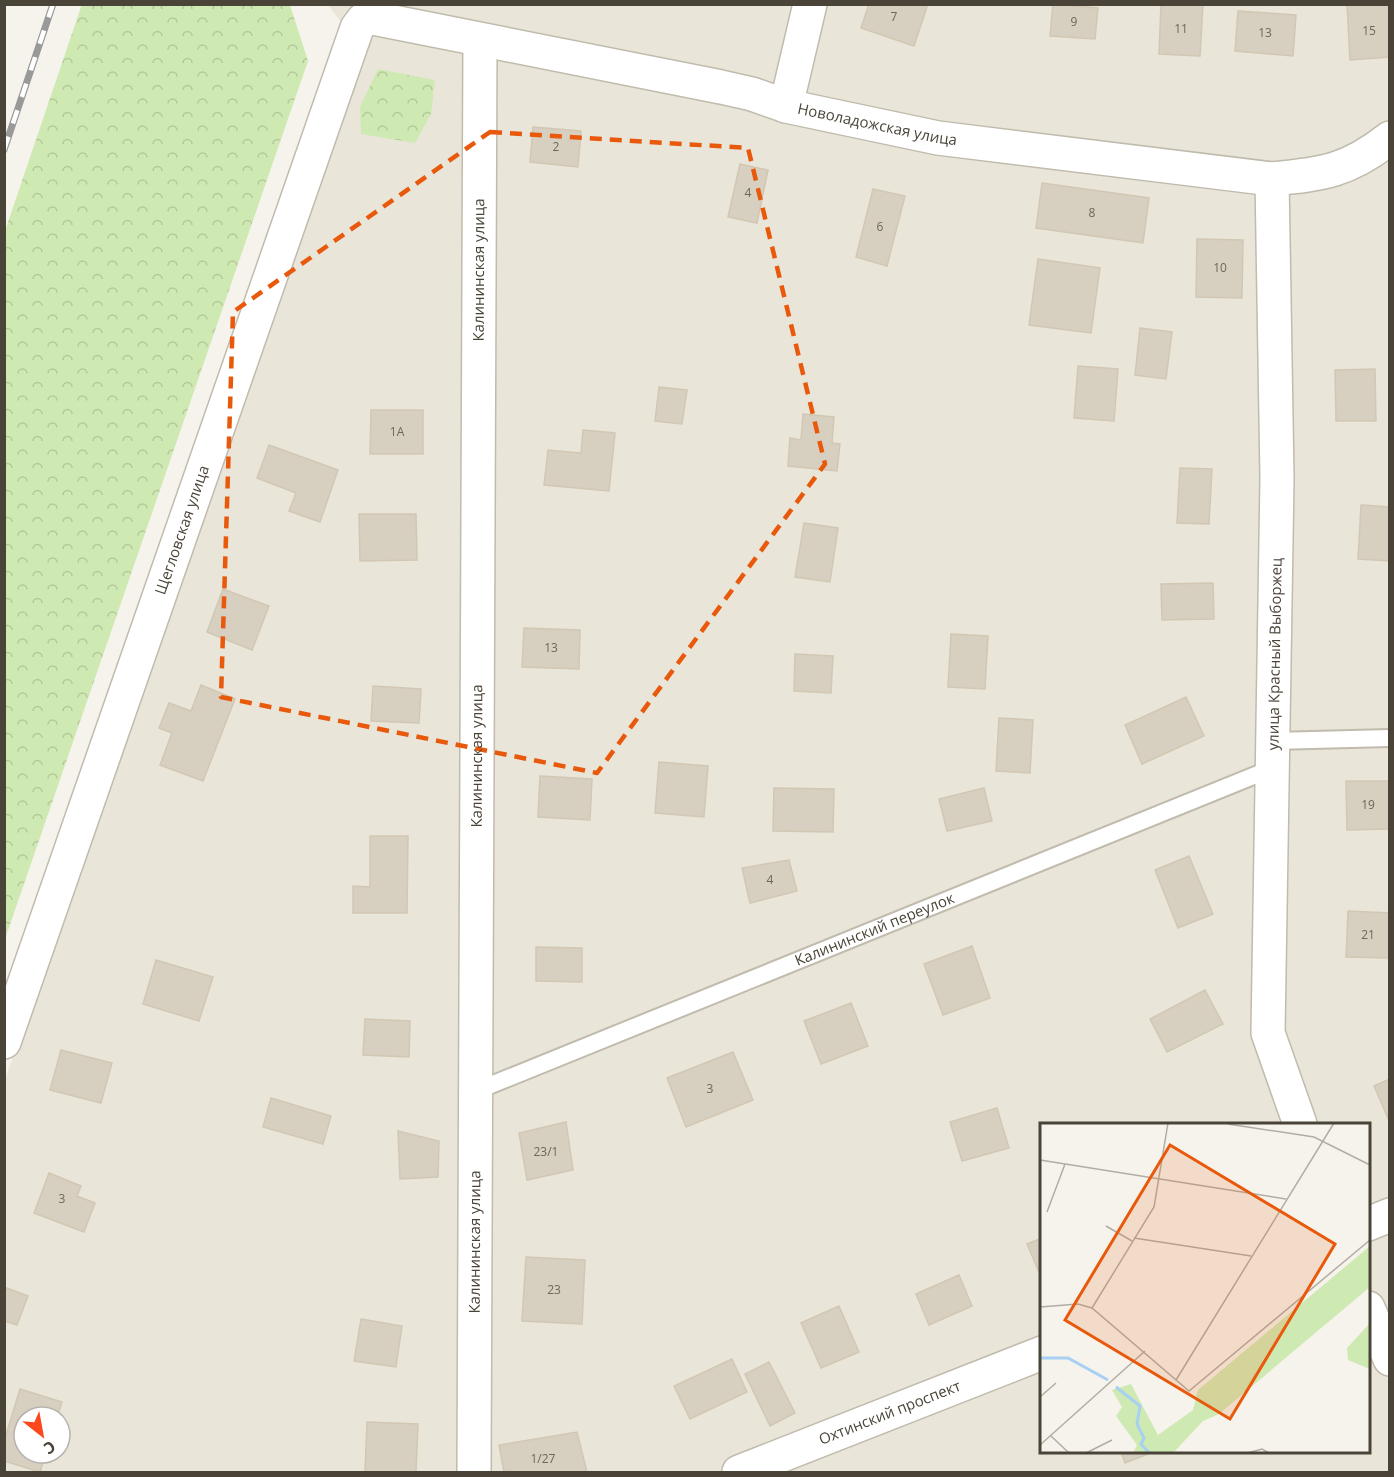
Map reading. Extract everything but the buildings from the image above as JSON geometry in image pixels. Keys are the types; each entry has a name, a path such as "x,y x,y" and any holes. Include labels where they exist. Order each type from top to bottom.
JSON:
{"street":[{"path":"786,106 810,4"},
{"name":"Новоладожская улица","path":"363,20 373,18 731,89 786,106 938,138 1272,179 1316,175 1343,168 1389,138"},
{"name":"Щегловская улица","path":"4,1042 357,28 363,20"},
{"name":"Калининская улица","path":"474,1473 480,39"},
{"name":"улица Красный Выборжец","path":"1272,179 1277,478 1268,1033 1299,1123"},
{"path":"1370,1223 1389,1215"},
{"path":"1370,1313 1389,1359"},
{"name":"Охтинский проспект","path":"739,1473 1040,1353"}],"lane":[{"path":"1273,754 1389,738"},
{"name":"Калининский переулок","path":"476,1091 1273,754"}],"highlighted area":[{"path":"490,132 748,148 825,464 597,773 221,697 233,312"}],"shaded area":[{"path":"328,5 1389,5 1389,1472 5,1472 5,1080 359,45"}],"green space":[{"path":"82,4 290,5 308,61 5,939 5,231"},
{"path":"378,69 435,80 431,114 415,143 361,134 360,107"}],"railway":[{"path":"4,150 53,4"}]}
